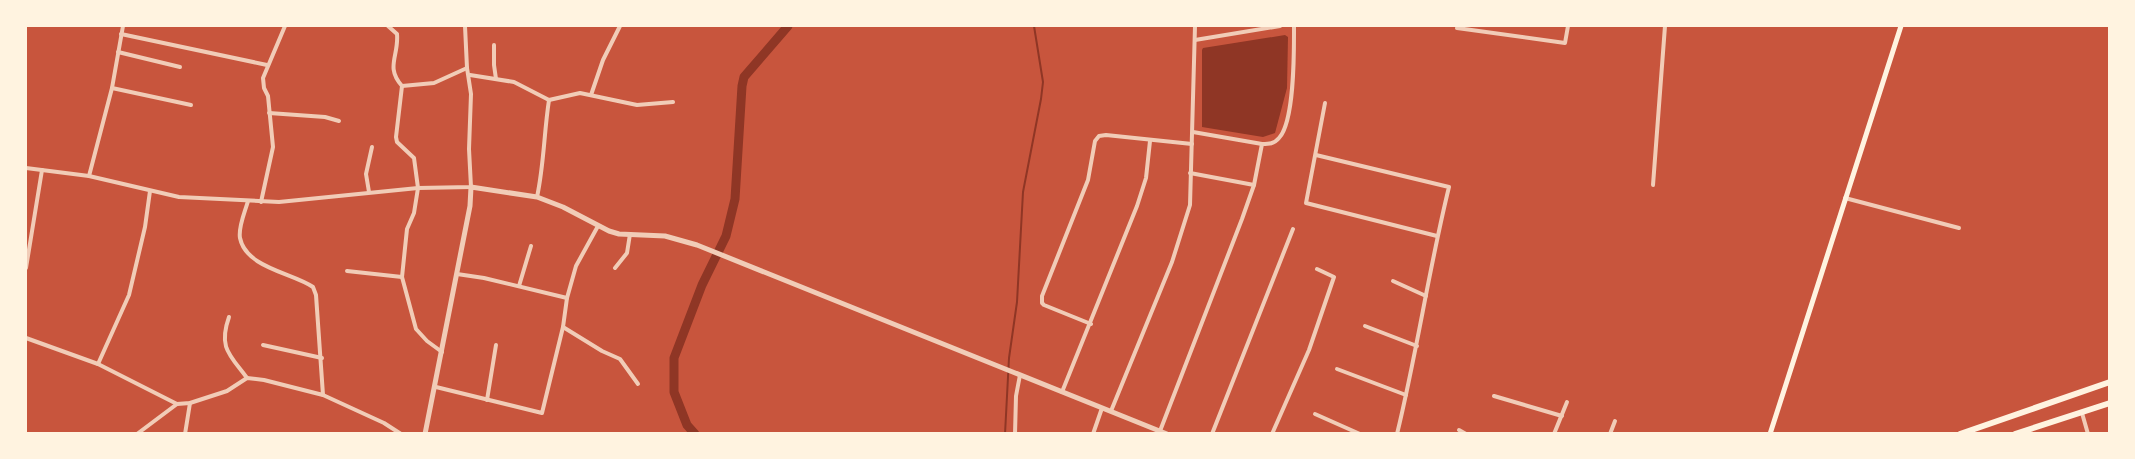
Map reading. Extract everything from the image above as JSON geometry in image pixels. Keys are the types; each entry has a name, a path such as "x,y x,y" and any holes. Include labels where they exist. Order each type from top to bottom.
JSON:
{"main road":[{"path":"1770,434 1900,26"},
{"path":"1960,434 2109,382"},
{"path":"2015,434 2109,403"}],"street":[{"path":"89,176 112,88 123,26"},
{"path":"261,202 273,147 268,96 263,82 267,65 285,26"},
{"path":"390,26 397,34 398,43 393,73 402,86 396,137 397,142 414,158 418,188 414,213 407,229 402,277 416,329 442,352"},
{"path":"425,434 470,206 471,94 465,26"},
{"path":"591,95 603,60 620,26"},
{"path":"1111,411 1172,262 1190,206 1195,26"},
{"path":"1195,40 1280,26"},
{"path":"1193,132 1262,144 1272,144 1278,141 1284,130 1294,87 1294,26"},
{"path":"1457,28 1565,43 1568,26"},
{"path":"1653,184 1665,26"},
{"path":"121,34 267,65"},
{"path":"494,45 496,79"},
{"path":"118,52 180,66"},
{"path":"402,86 434,83 468,68"},
{"path":"470,75 514,82 549,100 580,93 637,105 673,102"},
{"path":"112,88 191,105"},
{"path":"537,197 542,173 549,100"},
{"path":"1325,103 1306,203 1437,236"},
{"path":"268,113 325,117 339,121"},
{"path":"1091,324 1044,305 1042,297 1088,180 1096,138 1106,135 1192,144"},
{"path":"1062,392 1137,206 1146,178 1150,141"},
{"path":"1160,431 1254,185 1262,144"},
{"path":"369,192 366,174 372,147"},
{"path":"1316,155 1449,187 1397,434"},
{"path":"26,168 89,176 179,197 261,202 418,188 471,188 537,197 563,207 609,231 665,236 697,245 1167,434"},
{"path":"26,268 42,170"},
{"path":"1190,173 1254,185"},
{"path":"98,364 129,295 145,227 150,190"},
{"path":"1845,198 1959,228"},
{"path":"248,201 240,238 244,246 256,261 314,287 324,395"},
{"path":"436,387 542,413 576,266 597,226"},
{"path":"1212,434 1293,229"},
{"path":"615,268 627,253 630,234"},
{"path":"519,286 531,246"},
{"path":"1272,434 1309,350 1334,277 1317,269"},
{"path":"347,271 402,277"},
{"path":"457,274 567,298"},
{"path":"1393,281 1426,296"},
{"path":"229,317 225,328 225,346 247,378"},
{"path":"1365,326 1417,346"},
{"path":"563,327 602,351 620,358 638,384"},
{"path":"26,338 98,364 177,404 190,403 227,391 247,378 264,380 324,395 384,423 401,434"},
{"path":"263,345 322,358"},
{"path":"487,400 496,345"},
{"path":"1337,369 1406,395"},
{"path":"1015,434 1017,374"},
{"path":"1494,396 1562,416"},
{"path":"1554,434 1567,402"},
{"path":"185,434 190,403"},
{"path":"136,434 177,404"},
{"path":"1093,434 1102,408"},
{"path":"2082,412 2088,434"},
{"path":"1315,414 1360,434"},
{"path":"1610,434 1615,421"},
{"path":"1459,430 1467,434"}],"shaded area":[{"path":"1285,35 1288,37 1287,88 1275,133 1263,137 1202,127 1203,48"}],"waterway":[{"path":"695,434 687,425 674,392 674,358 702,285 726,236 735,199 744,77 788,26"},
{"path":"1005,434 1009,358 1017,302 1023,192 1043,82 1034,26"}]}
